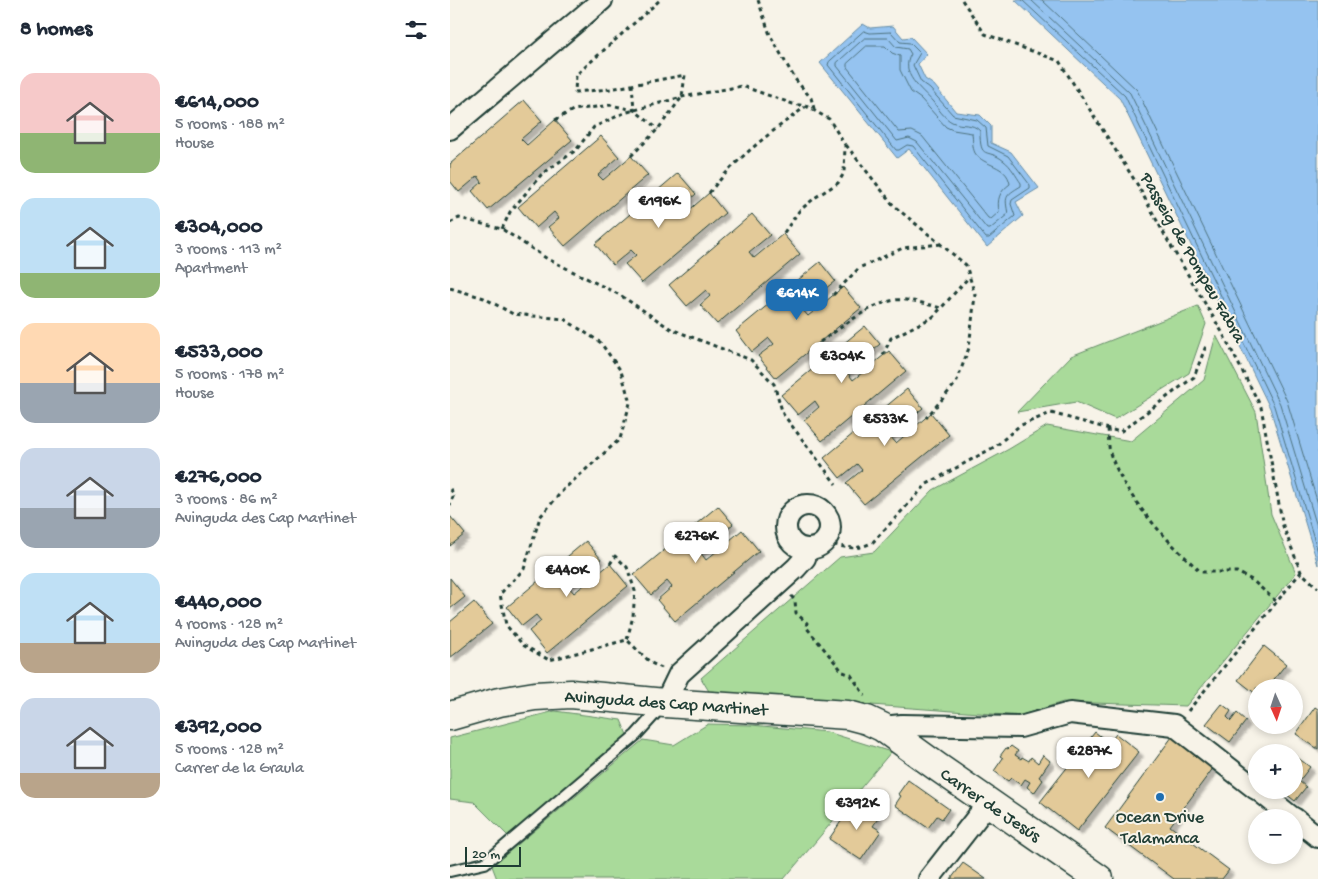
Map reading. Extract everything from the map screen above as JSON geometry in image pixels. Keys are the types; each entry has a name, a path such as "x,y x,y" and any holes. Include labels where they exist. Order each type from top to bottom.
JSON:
{"street":[{"path":"450,130 602,0"},
{"path":"665,703 679,674 780,582 817,545"},
{"name":"Avinguda des Cap Martinet","path":"450,716 499,702 535,696 571,694 665,703 821,712 848,715 876,724"},
{"path":"876,724 1020,727 1070,714 1174,725 1248,782"},
{"name":"Carrer de Jesús","path":"876,724 1099,879"},
{"path":"1269,799 1282,809"},
{"path":"929,879 989,802"},
{"path":"1303,826 1318,837"}],"lane":[{"path":"450,871 485,863 636,735 665,703"}],"path":[{"path":"631,156 658,129 682,97 685,75 575,92 576,76 660,0"},
{"path":"758,0 770,35 796,79 811,98 815,112"},
{"name":"Passeig de Pompeu Fabra","path":"962,0 985,34 1058,61 1137,184 1168,241 1222,332 1261,407 1283,526 1301,572 1318,588"},
{"path":"632,84 634,110"},
{"path":"502,229 510,212 541,175 576,150 594,127 634,110 682,97 742,86 793,104 806,106 829,119 845,145 894,206 966,265 975,295 969,348 956,383 926,418"},
{"path":"555,120 573,110 611,105 634,110 658,129"},
{"path":"709,194 724,173 761,139 806,106"},
{"path":"783,234 799,211 838,183 844,173 845,145"},
{"path":"450,223 458,218 502,229 546,258 620,294 672,329 751,360 774,384 783,414 836,484"},
{"path":"833,295 859,268 903,248 942,244"},
{"path":"883,355 891,338 933,317 970,277"},
{"path":"450,288 484,298 513,314 564,319 600,342 621,371 630,403 620,439 564,489 540,517 524,569 500,594 506,625 523,645 549,660 628,640"},
{"path":"820,342 870,309 896,300 922,303 941,308"},
{"path":"817,545 864,548 874,542 927,484 996,446 1019,426 1051,413 1120,432 1194,377 1208,342"},
{"path":"1108,429 1110,454 1135,500 1168,541 1201,572 1237,572 1252,580 1277,602"},
{"path":"450,489 454,494 450,505"},
{"path":"610,564 615,556 628,567 635,592 628,640"},
{"path":"1174,725 1188,712 1301,572"},
{"path":"780,582 795,600 796,613 807,623 806,628 844,672 851,675 866,698 876,724"},
{"path":"628,640 651,663 679,674"}],"green space":[{"path":"1198,306 1206,324 1189,373 1115,419 1076,402 1017,412 1071,356"},
{"path":"1216,335 1256,412 1271,514 1296,573 1186,706 1063,702 1019,716 710,693 701,678 840,557 874,552 933,490 1047,426 1131,441 1204,380"},
{"path":"555,711 621,720 627,735 508,836 474,802 450,799 450,738"},
{"path":"708,724 751,725 827,732 891,752 784,879 497,879 492,866 643,740 674,745"}],"water":[{"path":"1015,0 1318,0 1318,565 1270,408 1120,99"},
{"path":"863,24 870,28 893,26 903,38 911,37 927,54 918,64 925,79 934,85 956,112 980,115 991,126 991,143 1011,152 1039,188 1016,202 1023,216 987,247 909,149 897,158 820,63"}],"building":[{"path":"524,100 542,121 521,139 527,145 555,120 572,140 488,210 472,191 482,182 478,176 459,192 450,181 450,164"},
{"path":"601,136 619,157 598,175 603,180 631,156 648,175 565,246 548,227 559,218 554,212 536,228 518,207"},
{"path":"678,173 696,194 675,212 680,218 709,193 725,213 642,283 625,264 636,255 631,250 613,265 595,244"},
{"path":"752,214 770,235 749,252 754,258 783,234 800,254 717,324 700,305 710,296 706,290 687,306 669,285"},
{"path":"820,262 835,281 801,308 808,316 843,287 861,308 776,378 758,356 774,344 769,338 752,352 736,331"},
{"path":"865,326 880,344 847,372 853,380 889,351 906,371 822,441 804,420 819,407 815,401 798,415 781,395"},
{"path":"907,389 923,408 889,435 896,443 931,413 949,435 864,504 846,483 862,470 857,464 840,478 824,458"},
{"path":"718,506 733,524 700,552 706,560 742,530 759,551 675,621 657,600 672,587 667,581 651,595 634,575"},
{"path":"450,516 465,534 450,546"},
{"path":"586,541 601,559 568,586 574,593 610,564 628,586 547,653 529,631 541,621 536,615 522,626 507,607"},
{"path":"450,578 465,597 450,609"},
{"path":"474,602 492,624 450,658 450,622"},
{"path":"1264,646 1286,664 1274,679 1248,679 1248,688 1238,680"},
{"path":"1222,704 1231,711 1227,717 1231,721 1237,713 1246,721 1230,742 1206,724"},
{"path":"1315,707 1318,709 1318,749 1296,734 1303,734 1303,724"},
{"path":"1095,732 1109,743 1116,734 1139,752 1077,831 1040,802"},
{"name":"Ocean Drive Talamanca","path":"1172,737 1214,767 1170,826 1229,870 1222,879 1174,879 1105,828"},
{"path":"1011,746 1018,751 1015,755 1021,759 1022,757 1029,761 1031,757 1038,763 1043,755 1050,761 1039,777 1043,780 1034,793 1027,787 1030,782 1025,779 1021,785 1011,778 1008,781 994,771 1003,758 1000,756 1006,748 1008,749"},
{"path":"1303,762 1310,767 1303,776"},
{"path":"908,780 949,809 942,819 937,816 928,828 895,805 901,796 898,794"},
{"path":"855,801 879,817 873,826 881,831 861,860 829,839"},
{"path":"963,863 986,879 951,879"}],"place":[{"name":"Ocean Drive Talamanca","path":"1160,797"}]}
